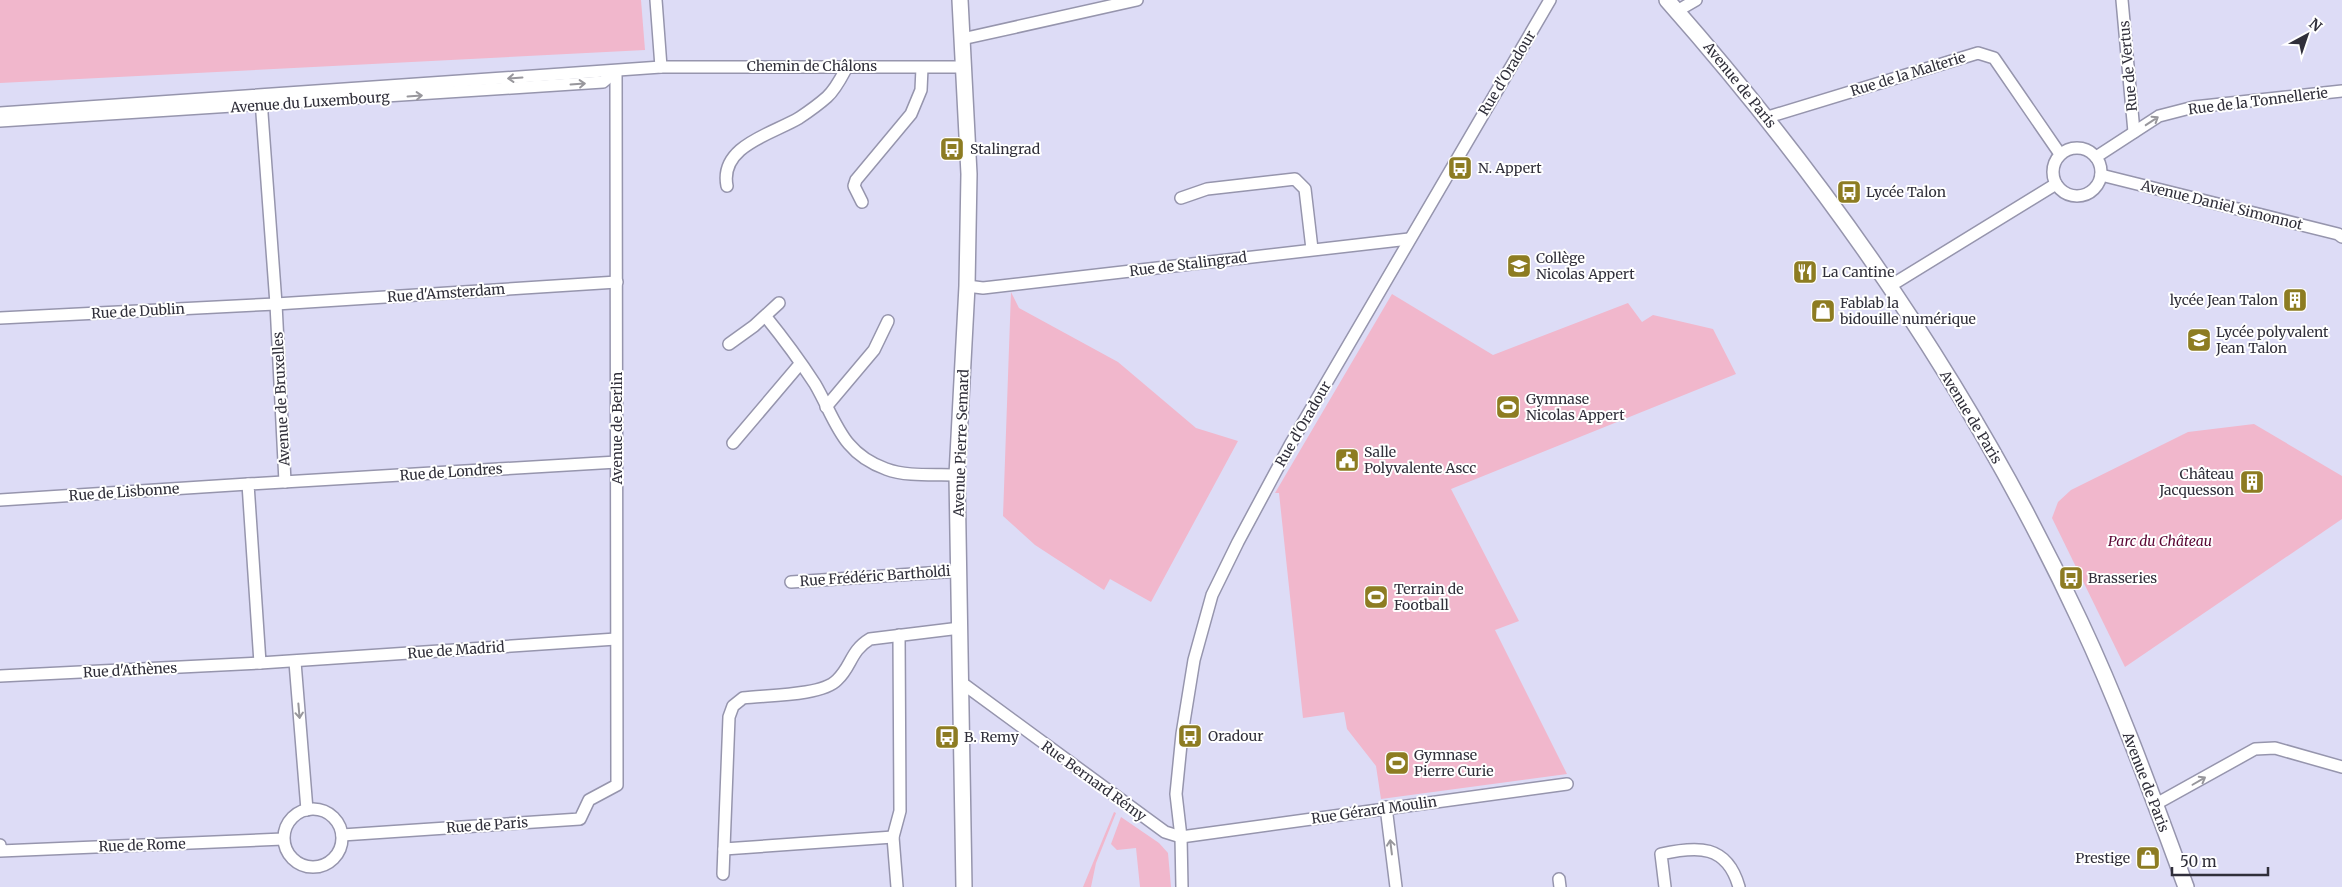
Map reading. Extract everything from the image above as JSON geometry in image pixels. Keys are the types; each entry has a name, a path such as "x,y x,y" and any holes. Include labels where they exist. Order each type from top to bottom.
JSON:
{"main road":[{"name":"Avenue Pierre Semard","path":"960,0 969,174 967,286 957,475 964,887"},
{"name":"Avenue de Paris","path":"1672,6 1768,117 1810,172 1890,286 1975,422 2061,582 2100,666 2156,804 2186,887"}],"street":[{"path":"656,0 661,67"},
{"path":"962,38 1137,0"},
{"name":"Rue d'Oradour","path":"1182,887 1181,837 1176,794 1182,734 1194,660 1212,595 1290,445 1550,0"},
{"path":"1672,6 1696,0"},
{"name":"Rue de Vertus","path":"2122,0 2134,132"},
{"name":"Rue de la Malterie","path":"1768,117 1978,53 1994,58 2060,154"},
{"path":"727,186 726,167 738,152 799,118 821,102 828,96 848,65"},
{"name":"Chemin de Châlons","path":"661,67 848,65 922,68 964,66"},
{"name":"Avenue du Luxembourg","path":"0,121 661,67"},
{"path":"862,202 854,186 856,180 911,114 922,90 922,68"},
{"name":"Avenue de Berlin","path":"616,71 617,784"},
{"name":"Rue de la Tonnellerie","path":"2096,157 2160,116 2194,107 2342,91"},
{"name":"Avenue du Luxembourg","path":"0,113 261,101"},
{"name":"Avenue de Bruxelles","path":"248,484 285,482 276,304 261,101"},
{"path":"2075,147 2083,148 2096,157 2101,168 2101,175 2095,188 2082,196 2067,194 2056,184 2053,168 2060,154 2075,147"},
{"name":"Avenue Daniel Simonnot","path":"2101,175 2338,234 2342,238"},
{"path":"1182,198 1207,189 1295,180 1305,189 1312,250"},
{"path":"1890,286 2056,184"},
{"name":"Rue de Stalingrad","path":"967,286 983,288 1409,239"},
{"name":"Rue d'Amsterdam","path":"276,304 617,282"},
{"path":"729,344 766,317 779,303"},
{"name":"Rue de Dublin","path":"0,318 276,304"},
{"path":"766,317 815,384 841,436 859,455 874,464 902,472 957,475"},
{"path":"826,407 874,350 888,321"},
{"path":"733,443 800,364"},
{"name":"Rue de Londres","path":"285,482 617,462"},
{"path":"248,484 260,663 295,662 307,810"},
{"name":"Rue de Lisbonne","path":"0,500 248,484"},
{"name":"Rue Frédéric Bartholdi","path":"791,582 959,571"},
{"path":"722,874 729,717 733,706 743,698 822,689 837,681 858,646 870,638 960,628"},
{"path":"896,887 893,837 900,810 899,635"},
{"name":"Rue de Madrid","path":"295,662 616,640"},
{"name":"Rue d'Athènes","path":"0,676 260,663"},
{"name":"Rue Bernard Rémy","path":"962,683 1165,832 1181,837"},
{"path":"2156,804 2255,748 2275,748 2342,767"},
{"name":"Rue de Paris","path":"342,835 580,820 589,800 617,784"},
{"name":"Rue Gérard Moulin","path":"1181,837 1567,784"},
{"path":"1386,808 1396,887"},
{"path":"307,810 320,810 329,814 339,825 342,835 339,850 333,859 321,866 311,867 300,864 291,858 283,839 289,820 301,811 307,810"},
{"path":"724,849 893,837"},
{"name":"Rue de Rome","path":"0,851 283,839"},
{"path":"0,845 0,851"},
{"path":"1665,887 1661,854 1688,848 1717,854 1729,865 1739,887"}],"green space":[{"path":"0,0 641,0 645,50 0,83"},
{"path":"1011,292 1019,308 1118,362 1196,428 1238,441 1151,602 1110,579 1104,590 1035,545 1003,516"},
{"path":"1392,294 1493,355 1628,303 1642,322 1653,315 1713,329 1736,374 1451,489 1519,621 1495,630 1567,774 1381,799 1376,766 1347,729 1344,712 1303,718 1279,493 1275,493"},
{"name":"Parc du Château","path":"2254,424 2342,476 2342,519 2125,667 2052,518 2058,502 2071,490 2188,432"},
{"path":"1114,812 1116,813 1096,863 1091,887 1083,887"},
{"path":"1121,817 1159,843 1168,853 1171,887 1140,887 1136,848 1117,850 1111,844"}],"place":[{"name":"Stalingrad","path":"952,149"},
{"name":"N. Appert","path":"1460,168"},
{"name":"Lycée Talon","path":"1849,192"},
{"name":"Collège Nicolas Appert","path":"1519,266"},
{"name":"La Cantine","path":"1805,272"},
{"name":"lycée Jean Talon","path":"2295,300"},
{"name":"Fablab la bidouille numérique","path":"1823,311"},
{"name":"Lycée polyvalent Jean Talon","path":"2199,340"},
{"name":"Gymnase Nicolas Appert","path":"1508,407"},
{"name":"Salle Polyvalente Ascc","path":"1347,460"},
{"name":"Château Jacquesson","path":"2252,482"},
{"name":"Brasseries","path":"2071,578"},
{"name":"Terrain de Football","path":"1376,597"},
{"name":"Oradour","path":"1190,736"},
{"name":"B. Remy","path":"947,737"},
{"name":"Gymnase Pierre Curie","path":"1397,763"},
{"name":"Prestige","path":"2148,858"}]}
